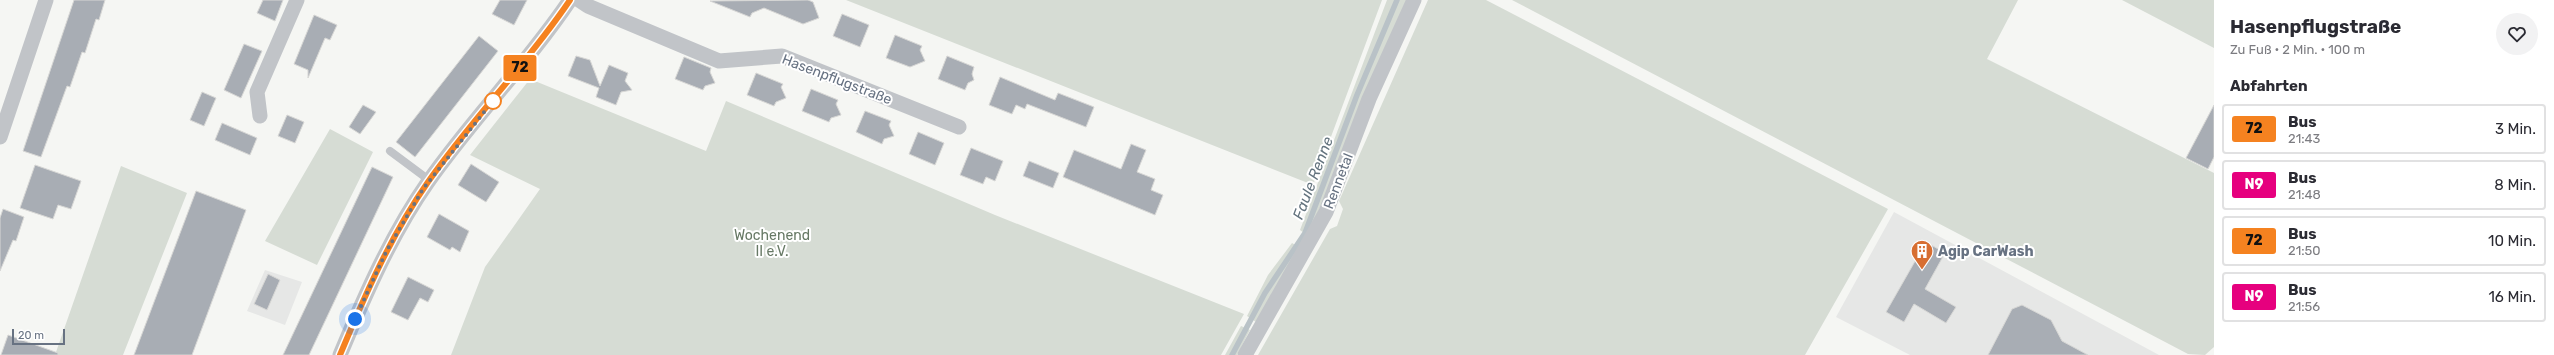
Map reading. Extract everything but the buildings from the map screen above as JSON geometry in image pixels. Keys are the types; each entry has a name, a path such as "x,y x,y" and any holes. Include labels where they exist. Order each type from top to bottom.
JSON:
{"street":[{"path":"0,137 46,0"},
{"path":"260,116 257,92 297,0"},
{"path":"340,355 386,252 429,180 533,52 570,0"},
{"name":"Hasenpflugstraße","path":"579,0 588,6 719,61 782,56 959,127"},
{"name":"Rennetal","path":"1246,355 1326,212 1369,99 1414,0"}],"lane":[{"path":"390,151 429,180"}],"shaded area":[{"path":"1894,212 2159,355 1910,355 1836,317"},
{"path":"265,270 302,282 285,325 247,311"}],"green space":[{"path":"846,0 1382,0 1313,185"},
{"path":"1387,0 1408,0 1308,236 1300,230"},
{"path":"1428,0 1486,0 1888,209 1805,355 1258,355 1330,229 1337,226 1343,209 1339,201"},
{"path":"1512,0 2018,0 1987,59 2214,173 2214,347 2205,355 2188,354"},
{"path":"2122,0 2214,0 2214,48"},
{"name":"Wochenend II e.V.","path":"530,79 706,151 726,101 995,215 1244,314 1221,355 451,355 485,267 540,189 470,155"},
{"path":"330,129 373,152 317,265 265,241"},
{"path":"121,166 187,193 123,355 55,355"},
{"path":"1292,243 1299,247 1256,322 1247,316 1268,275"},
{"path":"1241,326 1250,330 1237,355 1225,355"}],"waterway":[{"name":"Faule Renne","path":"1232,355 1265,293 1305,233 1357,95 1397,0"}],"bus line":[{"name":"72","path":"340,355 386,252 423,189 474,123 533,52 570,0"}],"place":[{"name":"Agip CarWash","path":"1922,270"}],"route":[{"path":"355,319 386,252 423,189 493,101"}]}
